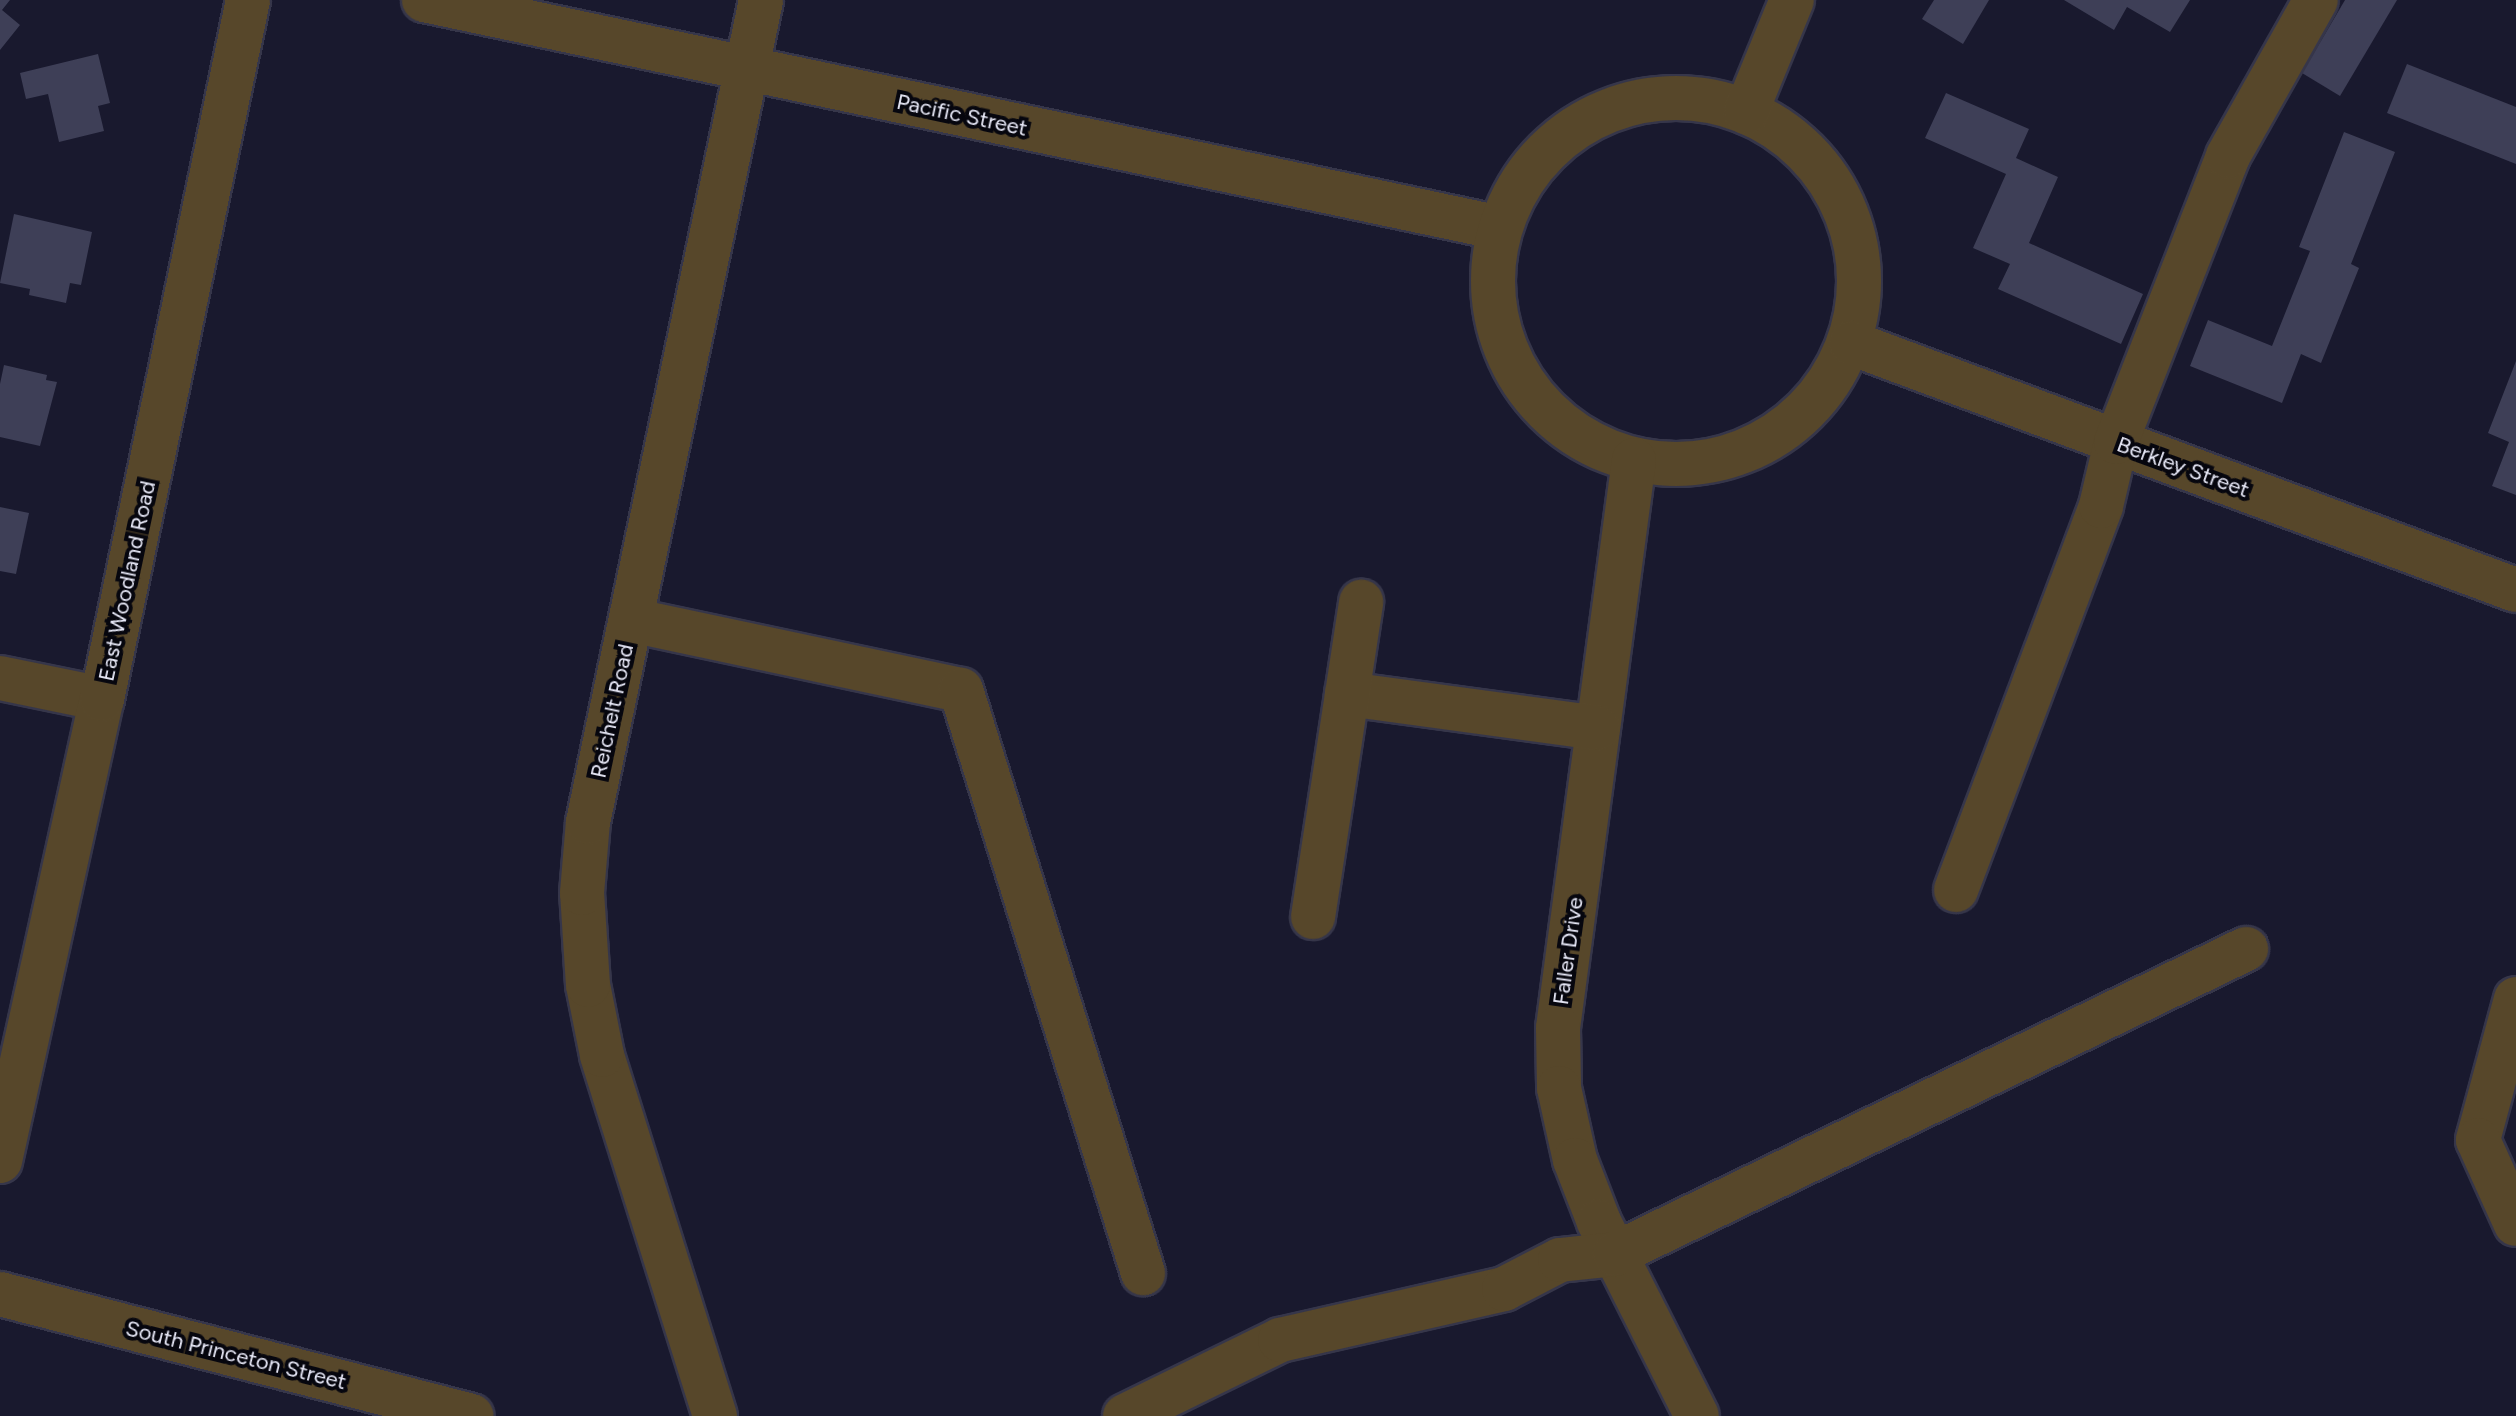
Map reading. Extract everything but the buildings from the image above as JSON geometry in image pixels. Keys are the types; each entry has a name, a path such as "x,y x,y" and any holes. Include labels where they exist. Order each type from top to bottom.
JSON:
{"street":[{"name":"East Woodland Road","path":"0,1161 102,699 248,0"},
{"name":"Pacific Street","path":"424,0 1500,228"},
{"name":"Reichelt Road","path":"715,1416 602,1055 588,985 582,893 588,822 761,0"},
{"path":"1746,112 1792,0"},
{"path":"1956,890 2101,506 2116,442 2228,156 2316,0"},
{"path":"1658,99 1705,100 1746,112 1789,137 1818,166 1841,202 1853,238 1859,275 1851,343 1834,374 1804,411 1766,440 1725,457 1681,464 1634,460 1612,453 1572,433 1534,398 1509,358 1495,315 1493,270 1500,228 1515,191 1540,158 1574,129 1613,108 1658,99"},
{"name":"Berkley Street","path":"1851,343 2516,590"},
{"name":"Faller Drive","path":"1634,460 1558,1028 1559,1088 1575,1160 1615,1254 1697,1416"},
{"path":"1313,917 1361,602"},
{"path":"631,620 961,690 1143,1273"},
{"path":"0,678 102,699"},
{"path":"1347,694 1598,728"},
{"path":"1125,1416 1280,1340 1504,1289 1560,1260 1615,1254 2246,949"},
{"path":"2516,999 2478,1140 2516,1224"},
{"name":"South Princeton Street","path":"0,1294 471,1416"}]}
